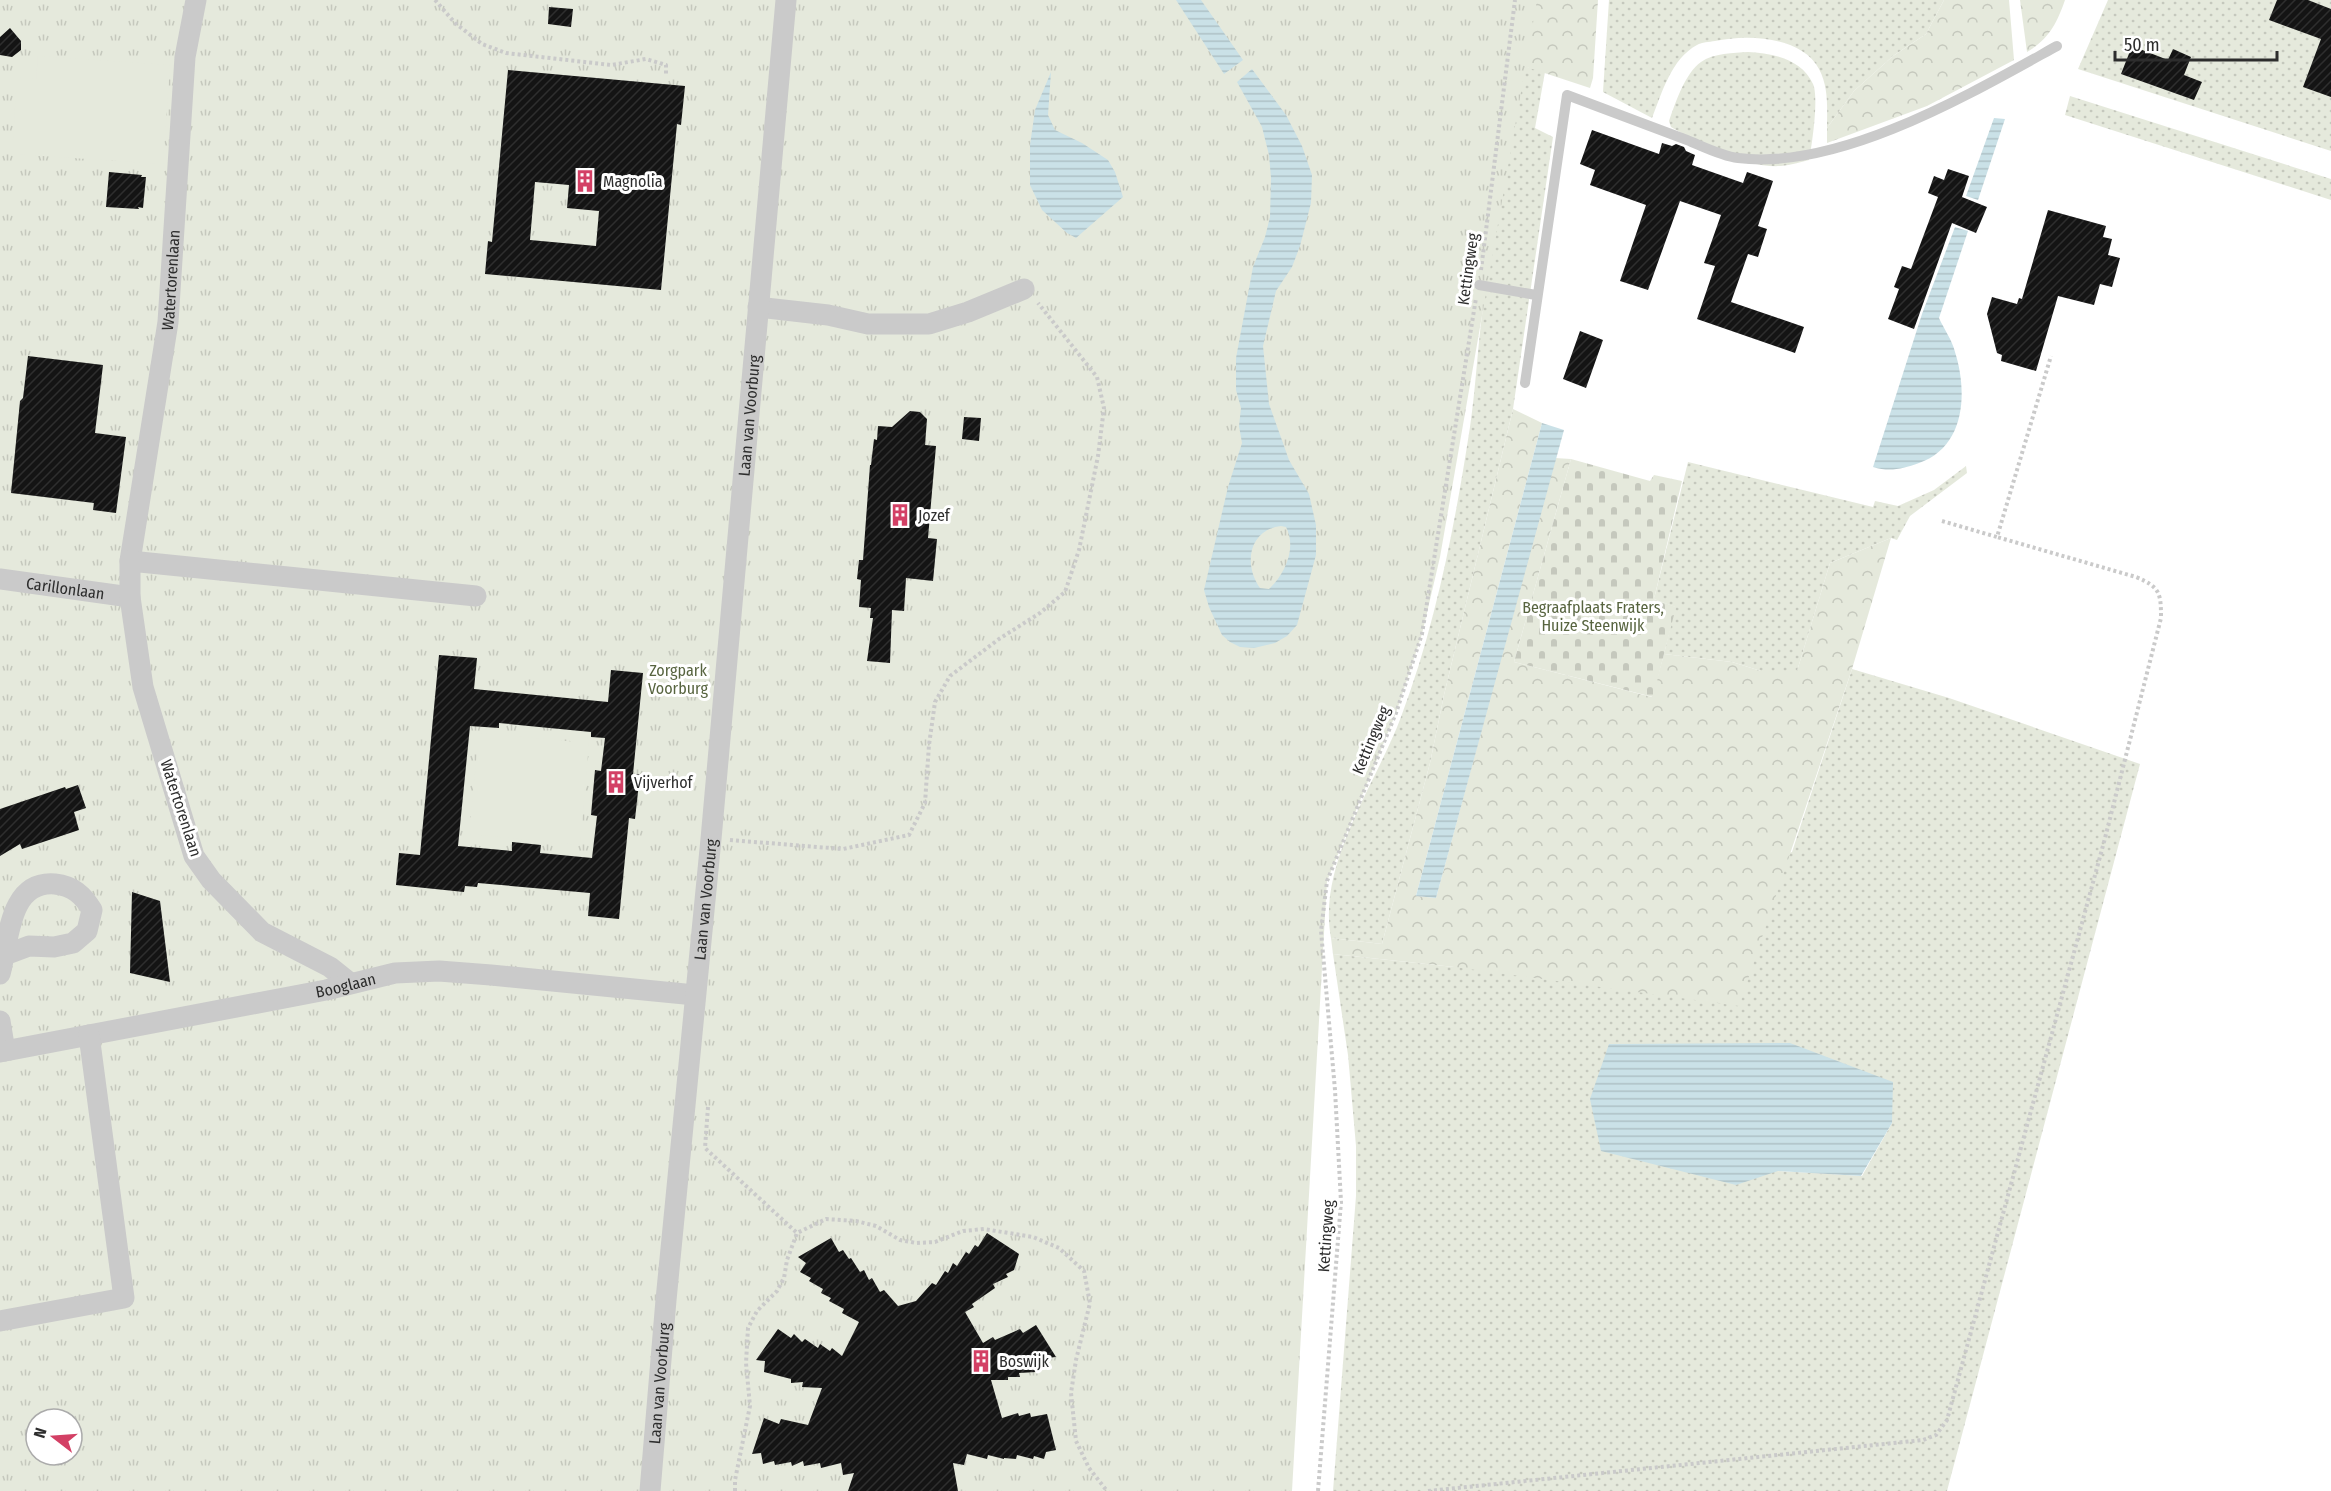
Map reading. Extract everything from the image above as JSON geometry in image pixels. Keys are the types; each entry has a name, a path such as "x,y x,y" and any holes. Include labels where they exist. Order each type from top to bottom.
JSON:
{"street":[{"name":"Watertorenlaan","path":"196,0 185,57 168,322 130,561 130,597 143,687 194,856 211,880 262,932 330,967 350,983"},
{"name":"Laan van Voorburg","path":"650,1491 786,0"},
{"path":"758,307 828,315 868,324 929,324 968,312 1024,289"},
{"path":"130,561 476,596"},
{"name":"Carillonlaan","path":"0,579 130,597"},
{"name":"Booglaan","path":"2,1051 326,990 395,973 439,971 695,995"},
{"path":"0,1021 2,1051"},
{"path":"0,1321 124,1298 89,1035"}],"lane":[{"path":"1525,383 1536,295 1567,95 1736,158 1780,159 1823,152 1875,135 1931,112 2056,46"},
{"path":"1479,285 1536,295"}],"path":[{"path":"435,0 455,23 482,44 506,53 611,65 646,59 666,65 666,75"},
{"name":"Kettingweg","path":"1318,1491 1341,1202 1335,1090 1321,931 1327,881 1396,713 1422,634 1479,285 1515,0"},
{"path":"711,839 843,849 909,835 925,803 929,745 936,702 950,676 999,639 1040,613 1065,592 1079,550 1098,456 1104,408 1097,377 1047,311 1024,289"},
{"path":"1997,537 2051,356"},
{"path":"1428,1491 1923,1440 1936,1434 1947,1420 2104,842 2161,618 2161,598 2153,584 2136,577 1942,521"},
{"path":"709,1101 705,1148 797,1233"},
{"path":"735,1491 735,1479 750,1406 746,1363 748,1328 757,1311 777,1291 784,1278 787,1260 797,1233 826,1219 856,1221 876,1226 900,1240 916,1243 934,1242 963,1231 984,1229 1032,1237 1059,1248 1084,1271 1090,1303 1076,1360 1071,1393 1076,1441 1089,1468 1107,1491"}],"green space":[{"name":"Zorgpark Voorburg","path":"0,0 1537,0 1440,557 1422,634 1396,713 1327,881 1292,1491 0,1491"},
{"path":"1523,0 1598,0 1593,78 1590,88 1517,64"},
{"path":"1609,0 1944,0 1926,34 1893,56 1854,91 1827,128 1826,91 1819,69 1811,58 1800,50 1773,40 1742,38 1697,45 1680,59 1668,77 1652,118 1603,92"},
{"path":"1944,0 2009,0 2014,60 1927,106 1827,143 1827,128 1854,91 1893,56 1926,34"},
{"path":"2020,0 2065,0 2051,30 2041,42 2027,52"},
{"path":"2108,0 2331,0 2331,151 2078,69"},
{"path":"1748,52 1785,59 1794,63 1808,75 1815,90 1809,160 1781,166 1754,163 1710,147 1671,127 1669,121 1678,98 1685,81 1695,67 1711,57"},
{"path":"38,56 170,65 163,164 12,154 17,77 36,79"},
{"path":"1517,64 1545,72 1535,128 1553,137 1513,409 1444,695 1430,763 1382,944 1331,938 1329,910 1340,853 1401,717 1434,610 1451,537 1470,427 1481,323"},
{"path":"2070,96 2331,179 2331,200 2065,115"},
{"path":"1513,409 1542,423 1416,896 1436,898 1555,458 1571,459 1514,662 1652,697 1664,654 1732,662 1761,671 1797,671 1830,563 1891,538 1852,669 1739,1006 1454,967 1333,954 1331,938 1382,944 1430,763 1444,695"},
{"name":"Begraafplaats Fraters, Huize Steenwijk","path":"1571,459 1650,481 1654,475 1682,481 1654,599 1676,607 1653,697 1514,662"},
{"path":"1688,462 1873,507 1875,501 1898,506 1934,490 1966,466 1967,473 1910,516 1897,540 1891,538 1830,563 1797,671 1761,671 1732,662 1664,654 1675,607 1654,599"},
{"path":"1852,669 1949,698 2140,764 1947,1491 1333,1491 1356,1196 1356,1146 1348,1055 1333,954 1454,967 1792,852","holes":["1892,1123 1862,1176 1777,1171"]},
{"path":"479,733 589,743 580,845 469,834"}],"water":[{"path":"1176,0 1201,0 1243,60 1224,74"},
{"path":"1252,69 1286,115 1302,146 1312,175 1311,203 1300,246 1292,267 1276,291 1263,346 1269,404 1289,460 1309,494 1316,525 1316,555 1297,625 1287,636 1275,643 1254,648 1240,647 1222,635 1204,590 1228,487 1242,443 1239,426 1241,408 1236,390 1236,358 1253,267 1270,217 1269,155 1262,127 1237,82","holes":["1286,527 1290,543 1288,560 1275,583 1269,589 1260,588 1252,569 1252,550 1262,534 1270,529"]},
{"path":"1051,72 1048,115 1055,130 1082,143 1108,160 1115,172 1123,197 1076,238 1067,233 1042,210 1030,185 1030,145 1035,110"},
{"path":"1994,118 2005,119 1978,200 1966,196"},
{"path":"1955,227 1968,231 1939,318 1952,343 1959,368 1961,401 1954,432 1946,445 1919,463 1891,470 1873,467 1922,314"},
{"path":"1542,423 1564,430 1436,898 1416,896"},
{"path":"1790,1043 1893,1082 1892,1123 1861,1176 1778,1171 1736,1185 1601,1151 1590,1099 1609,1044"}],"building":[{"path":"2277,0 2308,0 2331,9 2331,97 2303,87 2321,39 2269,20"},
{"path":"549,7 573,9 571,27 548,24"},
{"path":"10,28 21,41 21,50 12,57 0,55 0,37"},
{"path":"2132,46 2168,60 2173,49 2191,57 2184,75 2202,82 2194,100 2121,74"},
{"name":"Magnolia","path":"508,70 685,86 681,125 677,124 661,290 485,274 488,241 492,242","holes":["535,182 569,185 567,208 599,211 596,246 530,240"]},
{"path":"1592,130 1659,154 1662,143 1672,146 1676,144 1695,155 1692,165 1743,183 1747,172 1773,181 1758,226 1767,229 1758,257 1748,254 1731,302 1804,327 1795,353 1697,319 1715,266 1704,263 1721,215 1680,201 1648,290 1620,281 1646,205 1590,185 1595,170 1580,164"},
{"path":"1948,169 1969,176 1962,197 1987,207 1976,233 1952,223 1914,329 1888,319 1899,289 1894,287 1902,266 1911,269 1938,197 1928,193 1934,176 1944,180"},
{"path":"109,172 146,177 143,208 106,207"},
{"path":"2048,210 2106,226 2103,237 2112,239 2108,255 2120,258 2112,287 2100,284 2094,305 2058,296 2036,371 2001,361 2002,355 1997,353 1987,314 1992,297 2017,304 2019,298 2022,299"},
{"path":"1580,331 1603,340 1586,388 1563,379"},
{"path":"28,356 103,365 95,433 126,437 116,513 93,510 94,503 11,493 20,401 23,398"},
{"name":"Jozef","path":"910,411 920,412 927,419 925,445 936,446 928,538 937,539 933,581 906,578 904,611 892,610 890,663 867,661 873,618 870,618 871,608 859,607 861,580 857,579 859,560 863,560 874,439 877,440 878,426 892,427"},
{"path":"964,417 981,418 979,441 962,439"},
{"name":"Vijverhof","path":"439,655 477,658 474,689 608,702 611,670 643,673 633,774 640,774 635,819 629,818 619,919 588,916 590,893 478,883 477,887 465,886 464,892 396,885 399,853 420,855","holes":["499,723 591,732 591,737 605,738 601,771 595,770 591,815 597,816 592,858 540,853 541,845 512,842 512,851 458,846 470,726 499,728"]},
{"path":"78,785 86,808 74,812 79,830 22,849 20,844 0,856 0,809 65,787 66,789"},
{"path":"132,892 160,901 170,982 130,973"},
{"name":"Boswijk","path":"987,1233 1019,1254 1014,1270 1006,1274 1008,1277 993,1284 995,1288 972,1304 974,1307 965,1312 983,1343 993,1337 995,1340 1020,1329 1023,1333 1036,1325 1056,1357 1047,1358 1047,1369 1019,1373 1020,1377 1008,1377 1008,1380 991,1380 1002,1418 1018,1413 1019,1416 1030,1413 1031,1417 1047,1414 1056,1450 1046,1452 1044,1459 1017,1455 1016,1459 1004,1459 988,1455 987,1459 967,1454 964,1465 953,1463 958,1491 848,1491 854,1473 843,1475 841,1463 821,1468 820,1463 804,1466 803,1461 792,1466 791,1462 775,1465 774,1461 763,1464 761,1453 752,1454 764,1418 779,1424 781,1419 808,1425 822,1388 802,1387 803,1382 791,1383 791,1379 764,1372 765,1361 756,1360 778,1329 791,1338 794,1334 802,1342 805,1339 818,1348 820,1344 830,1351 832,1348 842,1356 859,1322 842,1313 844,1309 829,1301 831,1298 821,1293 823,1289 809,1281 811,1278 800,1272 806,1263 798,1257 831,1238 839,1252 843,1250 860,1272 864,1270 869,1280 872,1278 880,1292 884,1290 898,1306 916,1301 932,1283 936,1285 945,1271 948,1273 953,1263 957,1266 966,1252 969,1254 975,1245 978,1247"}],"place":[{"name":"Magnolia","path":"585,181"},
{"name":"Jozef","path":"900,515"},
{"name":"Vijverhof","path":"616,782"},
{"name":"Boswijk","path":"981,1361"}]}
